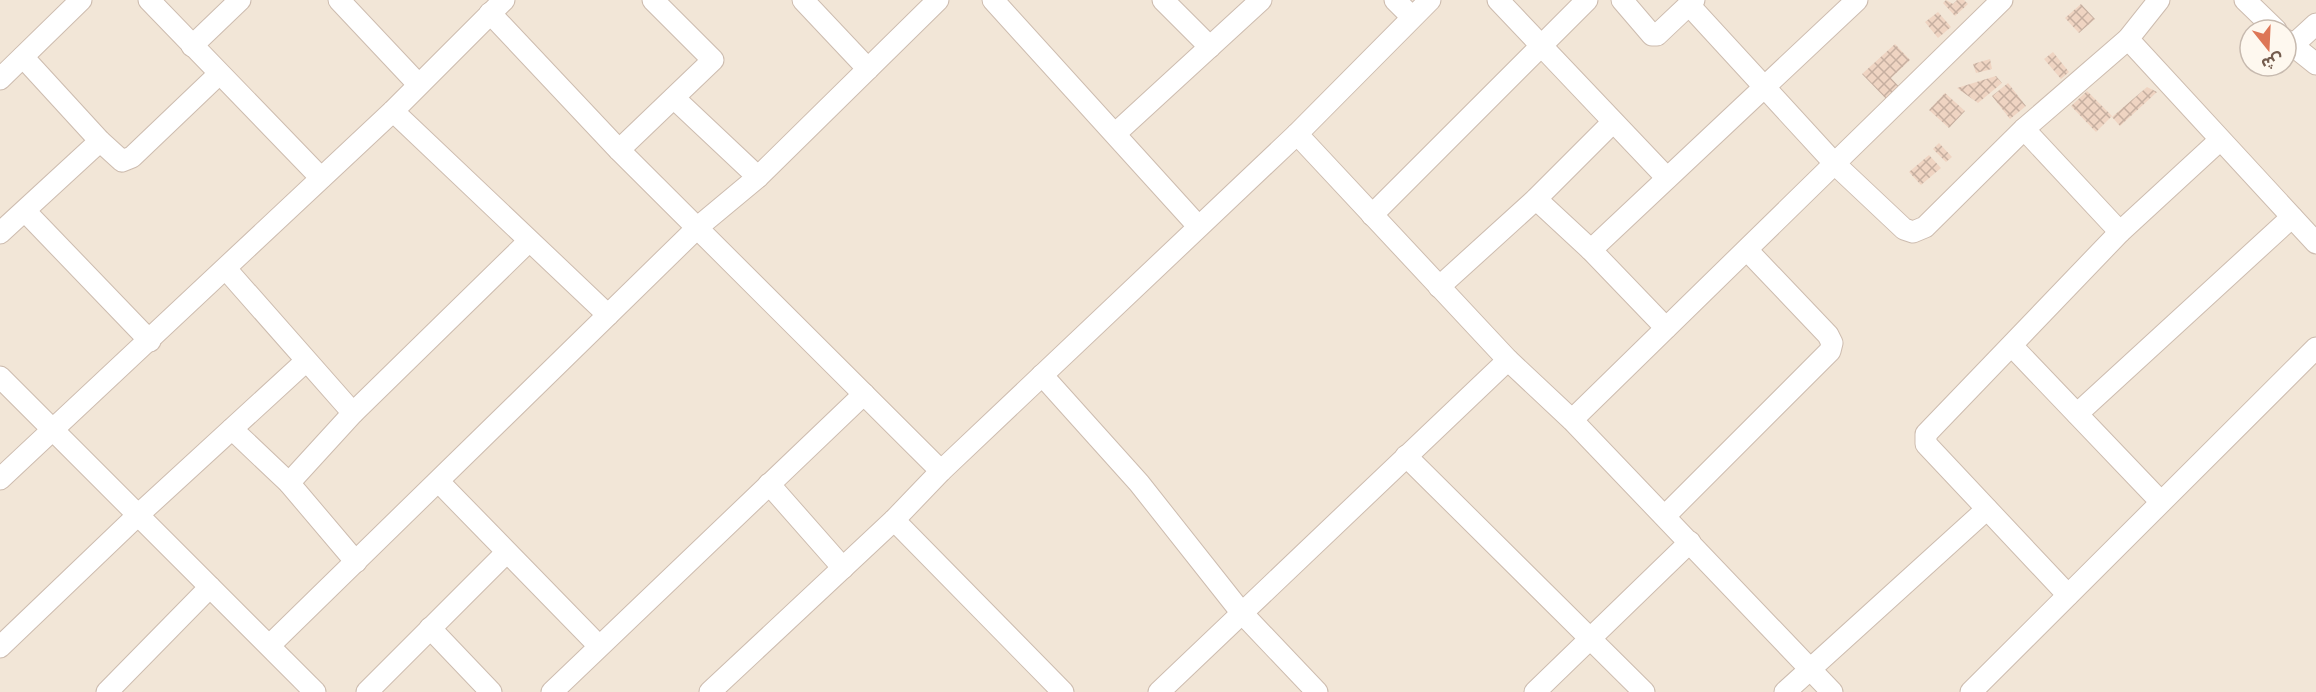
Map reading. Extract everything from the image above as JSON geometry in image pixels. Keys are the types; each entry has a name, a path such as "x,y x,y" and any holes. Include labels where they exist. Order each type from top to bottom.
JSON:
{"street":[{"path":"0,79 81,0"},
{"path":"149,0 321,178"},
{"path":"192,46 240,0"},
{"path":"803,0 868,69"},
{"path":"270,645 698,227 758,177 938,0"},
{"path":"1163,0 1210,47"},
{"path":"1116,133 1261,0"},
{"path":"1395,0 1413,17"},
{"path":"710,692 894,520 941,471 1297,134 1430,0"},
{"path":"1498,0 1667,178"},
{"path":"1372,215 1587,0"},
{"path":"1622,0 1652,35 1663,32 1691,2 1836,165 1904,229 1913,232 1924,227 2024,129 2128,39 2159,0"},
{"path":"1591,250 1857,0"},
{"path":"1572,420 1836,165 2002,0"},
{"path":"2245,0 2264,18"},
{"path":"341,1 418,84"},
{"path":"999,2 1198,226"},
{"path":"619,150 713,58 662,3"},
{"path":"0,479 393,111 497,7 619,150 941,471"},
{"path":"2298,37 2316,24"},
{"path":"2128,39 2316,243"},
{"path":"2298,50 2316,64"},
{"path":"23,57 100,141 122,160 130,159 219,74"},
{"path":"674,98 758,177"},
{"path":"393,111 608,315"},
{"path":"1439,287 1536,199 1613,122"},
{"path":"2024,129 2120,232"},
{"path":"1297,134 1508,360 1572,420 1832,692"},
{"path":"2068,595 1924,440 1926,434 2120,232 2220,140"},
{"path":"0,233 100,141"},
{"path":"1536,199 1591,250 1666,328"},
{"path":"25,210 150,340"},
{"path":"2077,414 2292,217"},
{"path":"289,483 353,413 529,241"},
{"path":"1665,516 1830,351 1832,343 1828,335 1748,250"},
{"path":"226,269 353,413"},
{"path":"2012,346 2161,502"},
{"path":"1971,692 2316,348"},
{"path":"1159,692 1508,360"},
{"path":"0,646 138,515 306,361"},
{"path":"1042,375 1139,483 1241,612 1317,692"},
{"path":"0,376 51,430 315,692"},
{"path":"552,692 864,394"},
{"path":"232,429 289,483 356,562"},
{"path":"1406,456 1644,692"},
{"path":"439,482 599,646"},
{"path":"769,484 843,568"},
{"path":"1785,692 1808,668 1987,509"},
{"path":"894,520 1063,692"},
{"path":"1534,692 1690,542"},
{"path":"367,692 506,553"},
{"path":"108,692 210,587"},
{"path":"430,628 491,692"}],"shaded area":[{"path":"0,0 2316,0 2316,692 0,692"}],"building":[{"path":"1946,0 1953,4 1957,0 1964,0 1968,4 1955,16 1943,3"},
{"path":"2081,4 2095,19 2079,33 2065,18"},
{"path":"1938,12 1951,27 1938,38 1925,22"},
{"path":"1895,44 1910,60 1891,78 1904,92 1891,104 1862,74"},
{"path":"2053,52 2069,72 2061,79 2044,59"},
{"path":"1990,59 1992,69 1976,73 1973,64"},
{"path":"1996,76 2002,83 1978,103 1957,88"},
{"path":"2008,83 2026,106 2010,119 1992,96"},
{"path":"2147,87 2157,92 2120,126 2112,117"},
{"path":"2087,91 2112,116 2096,132 2071,106"},
{"path":"1945,93 1965,111 1949,128 1929,110"},
{"path":"1939,143 1952,157 1946,162 1933,149"},
{"path":"1929,155 1941,168 1921,185 1909,172"}]}
